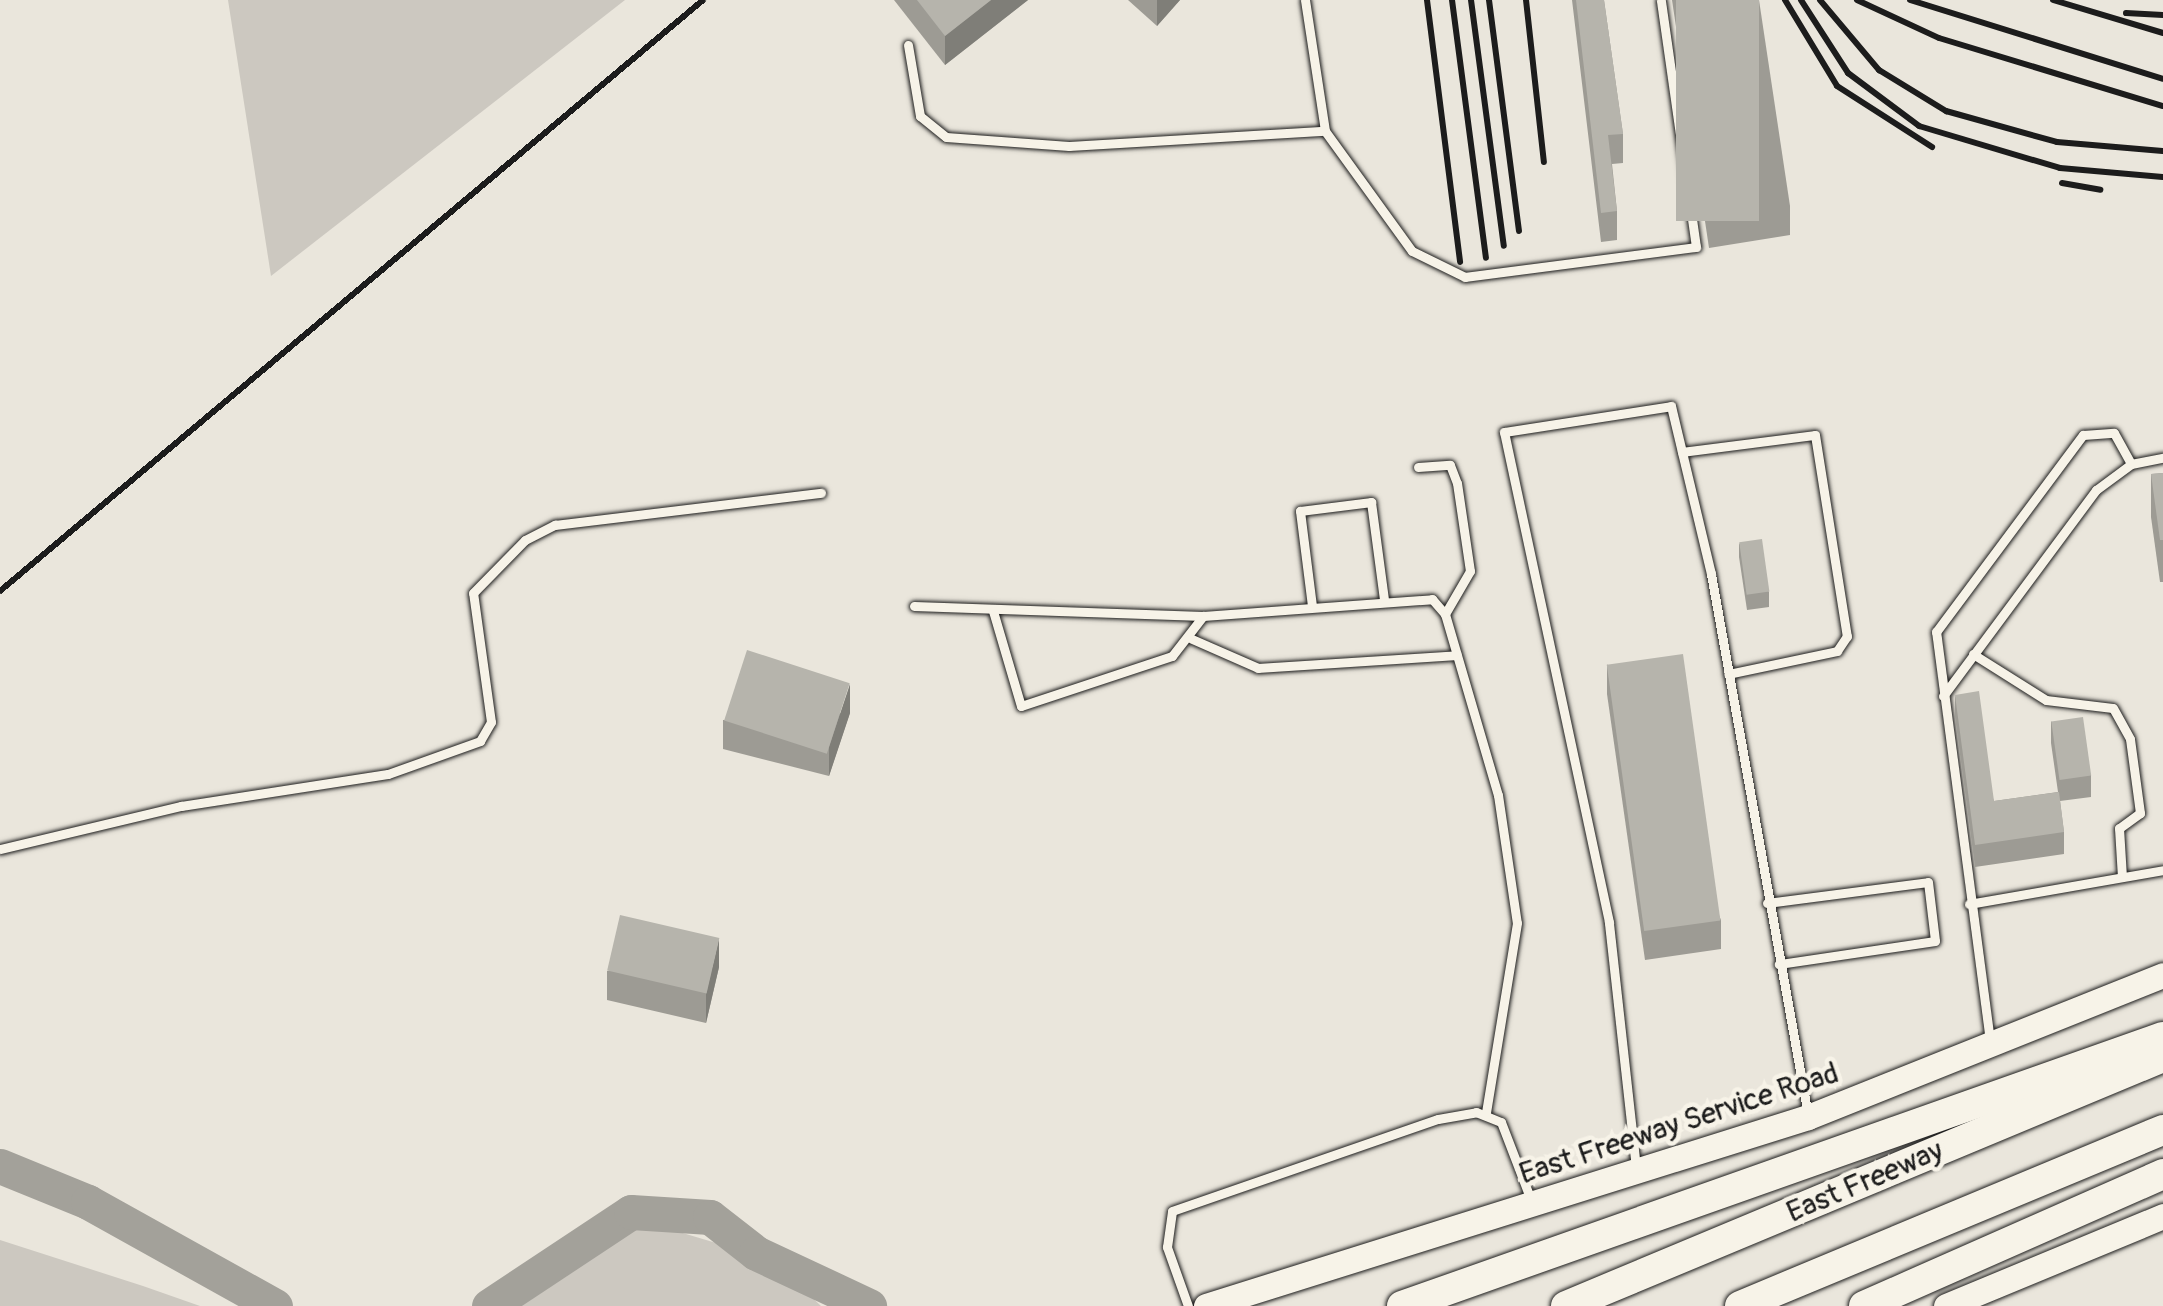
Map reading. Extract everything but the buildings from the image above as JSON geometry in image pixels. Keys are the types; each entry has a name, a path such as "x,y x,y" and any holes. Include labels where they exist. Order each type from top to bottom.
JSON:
{"highway":[{"path":"1402,1306 2163,1038"},
{"name":"East Freeway","path":"1566,1306 2163,1058"},
{"path":"1740,1306 2163,1130"},
{"path":"1864,1306 2163,1174"}],"main road":[{"name":"East Freeway Service Road","path":"1206,1306 1533,1207 1808,1117 1994,1048 2163,975"},
{"path":"1946,1306 2163,1216"}],"lane":[{"path":"1305,0 1325,131 1412,251 1451,275 1696,247 1661,0"},
{"path":"908,45 920,116 946,137 1070,146 1325,131"},
{"path":"1637,1173 1609,922 1504,432 1671,406 1728,674 1808,1117"},
{"path":"1994,1048 1981,1026 1936,632 2083,435 2114,433 2132,464"},
{"path":"1682,452 1815,434 1847,636 1838,651 1728,674"},
{"path":"1943,696 2096,490 2132,464 2163,458"},
{"path":"1418,466 1450,465 1457,483 1470,571 1444,614"},
{"path":"0,849 181,806 388,774 480,741 491,722 473,594 525,540 555,525 821,493"},
{"path":"1312,606 1300,511 1371,502 1384,599"},
{"path":"914,606 992,612 1203,616 1384,599 1432,599 1444,614 1498,795 1517,923 1510,1009 1486,1113"},
{"path":"992,612 1021,706 1172,656 1192,639 1203,616"},
{"path":"1192,639 1258,668 1457,655"},
{"path":"1973,654 2046,700 2113,708 2130,739 2140,813 2119,828 2122,877"},
{"path":"1969,904 2163,870"},
{"path":"1767,903 1928,882 1935,941 1778,964"},
{"path":"1188,1306 1165,1231 1185,1202 1438,1119 1486,1113 1501,1122 1533,1207"}],"shaded area":[{"path":"228,0 625,0 271,276"},
{"path":"639,1220 773,1260 821,1306 492,1306 559,1280"},
{"path":"0,1240 143,1286 200,1306 0,1306"}],"waterway":[{"path":"0,1166 88,1202 275,1306"},
{"path":"489,1306 631,1212 710,1217 756,1253 869,1306"}],"railway":[{"path":"0,591 703,0"},
{"path":"1427,0 1460,262"},
{"path":"1452,0 1486,258"},
{"path":"1471,0 1504,246"},
{"path":"1489,0 1519,231"},
{"path":"1526,0 1544,162"},
{"path":"1785,0 1837,86 1932,147"},
{"path":"1801,0 1848,73 1919,126 2060,168 2163,177"},
{"path":"1820,0 1879,70 1946,111 2057,142 2163,151"},
{"path":"1857,0 1939,38 2163,106"},
{"path":"1910,0 2163,79"},
{"path":"2053,0 2163,33"},
{"path":"2126,13 2163,15"},
{"path":"2062,183 2100,190"}]}
